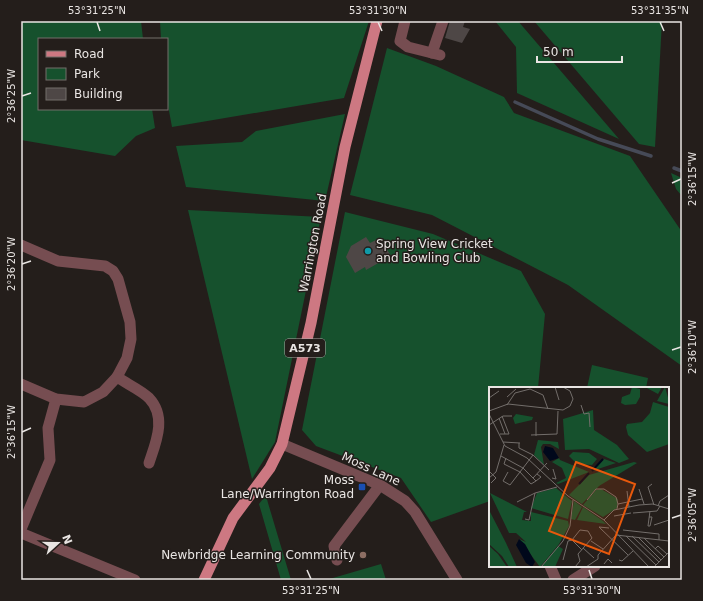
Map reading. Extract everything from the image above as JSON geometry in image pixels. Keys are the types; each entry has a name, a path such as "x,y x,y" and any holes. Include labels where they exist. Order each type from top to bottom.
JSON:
{"main road":[{"name":"Warrington Road","path":"204,580 233,518 270,468 282,444 311,324 345,147 377,21"}],"street":[{"path":"405,21 400,41 408,47 436,54 442,21"},
{"path":"21,245 58,261 105,266 113,271 118,279 130,322 132,338 127,358 117,377 103,392 84,402 56,400 21,384"},
{"path":"117,377 149,398 158,416 159,430 149,463"},
{"path":"21,529 50,460 48,428 56,400"},
{"name":"Moss Lane","path":"282,444 380,485 405,501 415,512 457,580"},
{"path":"337,560 334,546 380,485"},
{"path":"21,533 135,580"},
{"path":"550,567 556,580"},
{"path":"573,580 593,567"}],"green space":[{"path":"21,21 141,21 143,38 38,38 38,110 152,110 155,128 136,136 115,156 21,140"},
{"path":"160,21 369,21 344,98 172,127 168,105 168,38 161,38"},
{"path":"495,21 518,21 619,139 517,93 516,47"},
{"path":"534,21 662,21 655,147 639,144"},
{"path":"387,48 436,66 504,97 514,113 630,156 682,232 682,366 568,285 432,215 350,195"},
{"path":"345,114 325,201 186,187 176,146 242,142 256,131"},
{"path":"671,173 682,178 682,196 676,189"},
{"path":"188,210 321,217 275,442 252,479"},
{"path":"345,212 433,234 521,271 545,314 538,387 489,387 489,501 431,522 401,478 316,446 302,430"},
{"path":"592,365 648,378 646,387 587,387"},
{"path":"266,495 291,580 281,580 259,504"},
{"path":"381,564 386,580 326,580"}],"building":[{"path":"450,21 465,21 463,27 470,29 462,43 445,38"},
{"name":"Spring View Cricket and Bowling Club","path":"366,237 370,243 378,239 381,245 383,243 391,256 366,270 365,267 355,273 346,257 351,246"}],"waterway":[{"path":"515,102 598,139 651,156"},
{"path":"674,168 682,171"}],"place":[{"name":"Spring View Cricket and Bowling Club","path":"368,251"},
{"name":"Moss Lane/Warrington Road","path":"362,487"},
{"name":"Newbridge Learning Community","path":"363,555"}]}
